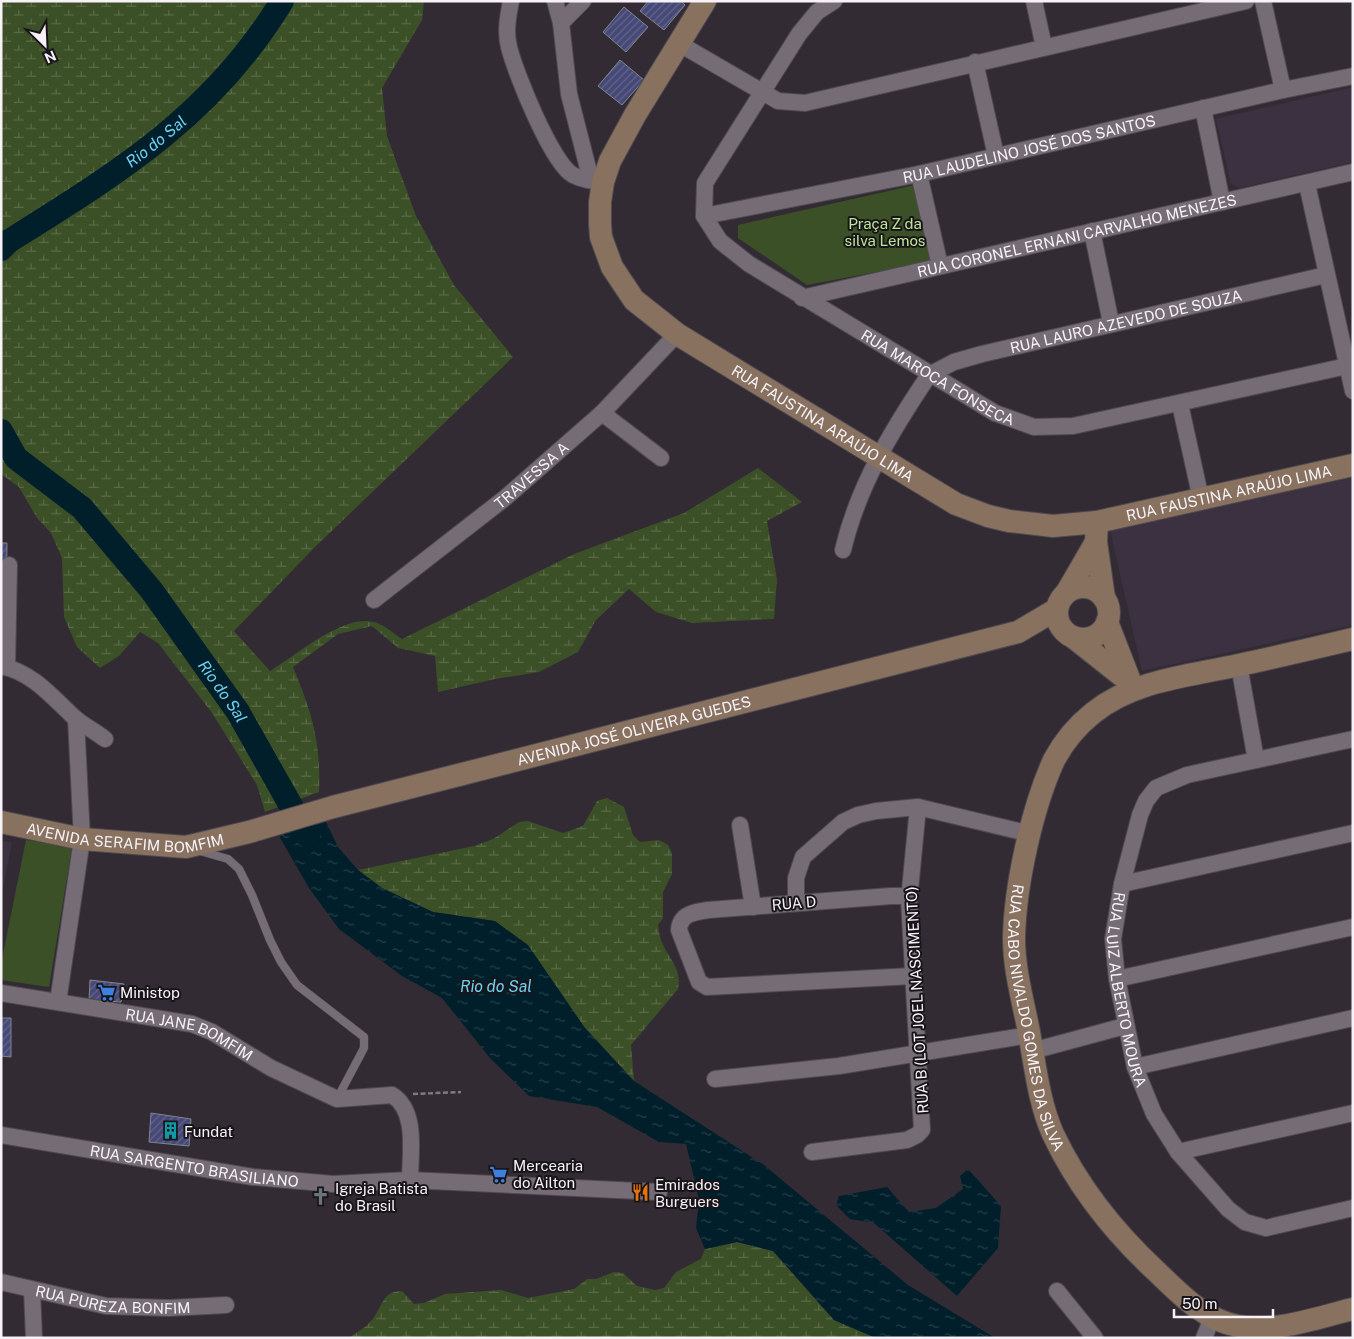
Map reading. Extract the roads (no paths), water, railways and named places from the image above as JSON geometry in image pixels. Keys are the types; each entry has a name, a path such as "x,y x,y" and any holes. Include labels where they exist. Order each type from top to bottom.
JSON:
{"street":[{"path":"511,1 507,27 509,47 556,157 568,172 597,181"},
{"path":"555,1 561,23 569,94 597,181"},
{"path":"561,23 583,1"},
{"name":"RUA FAUSTINA ARAÚJO LIMA","path":"705,1 597,181 601,237 612,267 634,300 677,334 879,455 956,504 988,516 1096,532 1201,499 1353,465"},
{"path":"704,216 703,191 709,174 763,93 799,34 818,12 834,1"},
{"path":"1034,1 1044,47"},
{"path":"678,44 778,101 805,103 975,62 1246,1"},
{"path":"1263,1 1284,90"},
{"path":"975,62 996,156"},
{"name":"RUA LAUDELINO JOSÉ DOS SANTOS","path":"704,216 919,174 1203,108 1353,76"},
{"path":"1203,108 1222,202"},
{"name":"RUA CORONEL ERNANI CARVALHO MENEZES","path":"802,298 1353,172"},
{"path":"919,174 940,266"},
{"path":"1307,184 1353,391"},
{"name":"RUA MAROCA FONSECA","path":"704,216 720,241 732,252 802,298 994,414 1034,427 1073,426 1347,366"},
{"path":"1092,231 1111,324"},
{"name":"RUA LAURO AZEVEDO DE SOUZA","path":"929,375 954,362 982,354 1326,275"},
{"name":"TRAVESSA A","path":"374,600 506,498 602,412 677,334"},
{"path":"843,550 852,514 879,455 929,375"},
{"path":"1180,404 1201,499"},
{"path":"602,412 661,458"},
{"path":"1096,532 1104,598 1108,614 1107,622 1132,686"},
{"path":"1096,532 1062,601 1060,626 1132,686"},
{"path":"9,565 4,667 31,679 46,690 76,719 105,739"},
{"path":"1062,601 1083,587 1098,592 1104,598"},
{"name":"AVENIDA JOSÉ OLIVEIRA GUEDES","path":"1018,632 1062,601"},
{"path":"1069,635 1089,638 1097,635 1107,622"},
{"name":"AVENIDA JOSÉ OLIVEIRA GUEDES","path":"249,832 333,807 1018,632 1069,635"},
{"name":"RUA CABO NIVALDO GOMES DA SILVA","path":"1353,639 1239,665 1132,686 1093,713 1068,739 1055,759 1031,834 1016,906 1014,942 1031,1043 1052,1131 1071,1169 1086,1192 1140,1256 1197,1308 1208,1328 1290,1325 1353,1309"},
{"path":"1239,665 1256,760"},
{"path":"58,1002 82,839 76,719"},
{"name":"RUA LUIZ ALBERTO MOURA","path":"1353,739 1187,775 1156,788 1146,801 1140,815 1122,884 1113,939 1117,979 1134,1067 1154,1114 1178,1152 1228,1209 1252,1226 1266,1228 1353,1208"},
{"path":"796,903 796,878 801,860 839,825 858,815 876,811 918,807 1031,834"},
{"name":"RUA B (LOT JOEL NASCIMENTO)","path":"812,1152 907,1140 920,1133 922,1121 919,1053 912,976 910,900 918,807"},
{"name":"AVENIDA SERAFIM BOMFIM","path":"1,822 82,839 186,847 249,832"},
{"path":"740,825 753,908"},
{"path":"1122,884 1353,833"},
{"name":"RUA D","path":"910,900 905,896 891,896 695,912 680,921 680,934 699,982 711,987 912,976"},
{"path":"1117,979 1353,927"},
{"name":"RUA JANE BOMFIM","path":"1,993 192,1024 212,1032 271,1068 337,1099"},
{"path":"1134,1067 1353,1018"},
{"path":"715,1078 812,1070 919,1053 1031,1043 1125,1026"},
{"path":"337,1099 392,1095 403,1104 408,1118 410,1180"},
{"path":"1178,1152 1353,1113"},
{"name":"RUA SARGENTO BRASILIANO","path":"1,1135 253,1177 333,1184 410,1180 659,1192"},
{"name":"RUA PUREZA BONFIM","path":"1,1282 123,1308 226,1305"},
{"path":"32,1290 34,1338"},
{"path":"1057,1291 1095,1338"}],"lane":[{"path":"186,847 215,854 234,863 252,895 281,962 296,985 364,1037 364,1048 337,1099"}],"water":[{"name":"Rio do Sal","path":"326,822 338,847 358,870 382,888 433,912 495,921 528,945 585,1028 634,1081 764,1165 908,1285 995,1338 876,1338 834,1320 773,1251 737,1242 705,1249 696,1228 699,1200 686,1144 659,1142 597,1107 529,1096 490,1058 442,998 402,976 339,929 309,888 279,836"},
{"path":"968,1169 1001,1206 998,1248 957,1296 874,1223 850,1219 836,1205 839,1196 887,1187 909,1212 936,1208 963,1189 960,1176"}],"waterway":[{"name":"Rio do Sal","path":"1,249 9,241 126,165 194,109 226,77 255,41 282,1"},
{"name":"Rio do Sal","path":"1,431 16,458 82,508 152,591 238,712 308,836"}],"place":[{"name":"Ministop","path":"106,992"},
{"name":"Fundat","path":"170,1131"},
{"name":"Mercearia do Ailton","path":"499,1174"},
{"name":"Emirados Burguers","path":"641,1193"},
{"name":"Igreja Batista do Brasil","path":"321,1197"}],"park label":[{"name":"Praça Z da silva Lemos","path":"885,232"}]}
